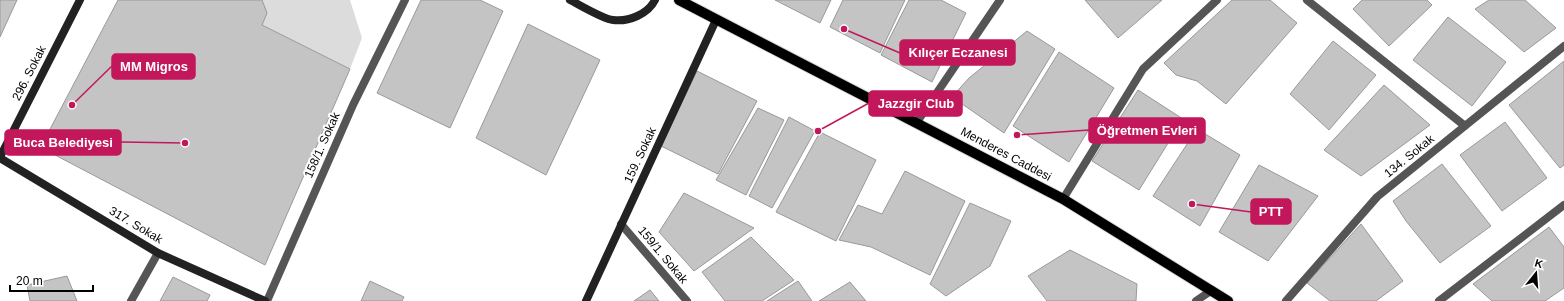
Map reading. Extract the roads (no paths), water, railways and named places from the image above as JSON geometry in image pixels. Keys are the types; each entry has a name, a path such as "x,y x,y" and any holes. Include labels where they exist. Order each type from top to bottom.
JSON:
{"main road":[{"name":"Menderes Caddesi","path":"679,0 1063,199 1228,301"}],"street":[{"name":"296. Sokak","path":"0,157 80,0"},
{"name":"158/1. Sokak","path":"266,301 353,105 405,0"},
{"path":"570,0 612,20 632,19 651,8 655,0"},
{"path":"1063,199 1143,69 1217,0"},
{"path":"1306,0 1465,126"},
{"path":"917,122 998,1"},
{"name":"159. Sokak","path":"586,301 716,20"},
{"name":"134. Sokak","path":"1286,301 1377,197 1564,46"},
{"name":"317. Sokak","path":"0,157 158,253 266,301"},
{"path":"1439,301 1564,205"},
{"name":"159/1. Sokak","path":"621,224 687,301"},
{"path":"131,301 158,253"},
{"path":"1196,301 1212,290"}],"place":[{"name":"Kılıçer Eczanesi","path":"844,29"},
{"name":"MM Migros","path":"72,105"},
{"name":"Jazzgir Club","path":"818,131"},
{"name":"Öğretmen Evleri","path":"1017,135"},
{"name":"Buca Belediyesi","path":"185,143"},
{"name":"PTT","path":"1192,204"}]}
